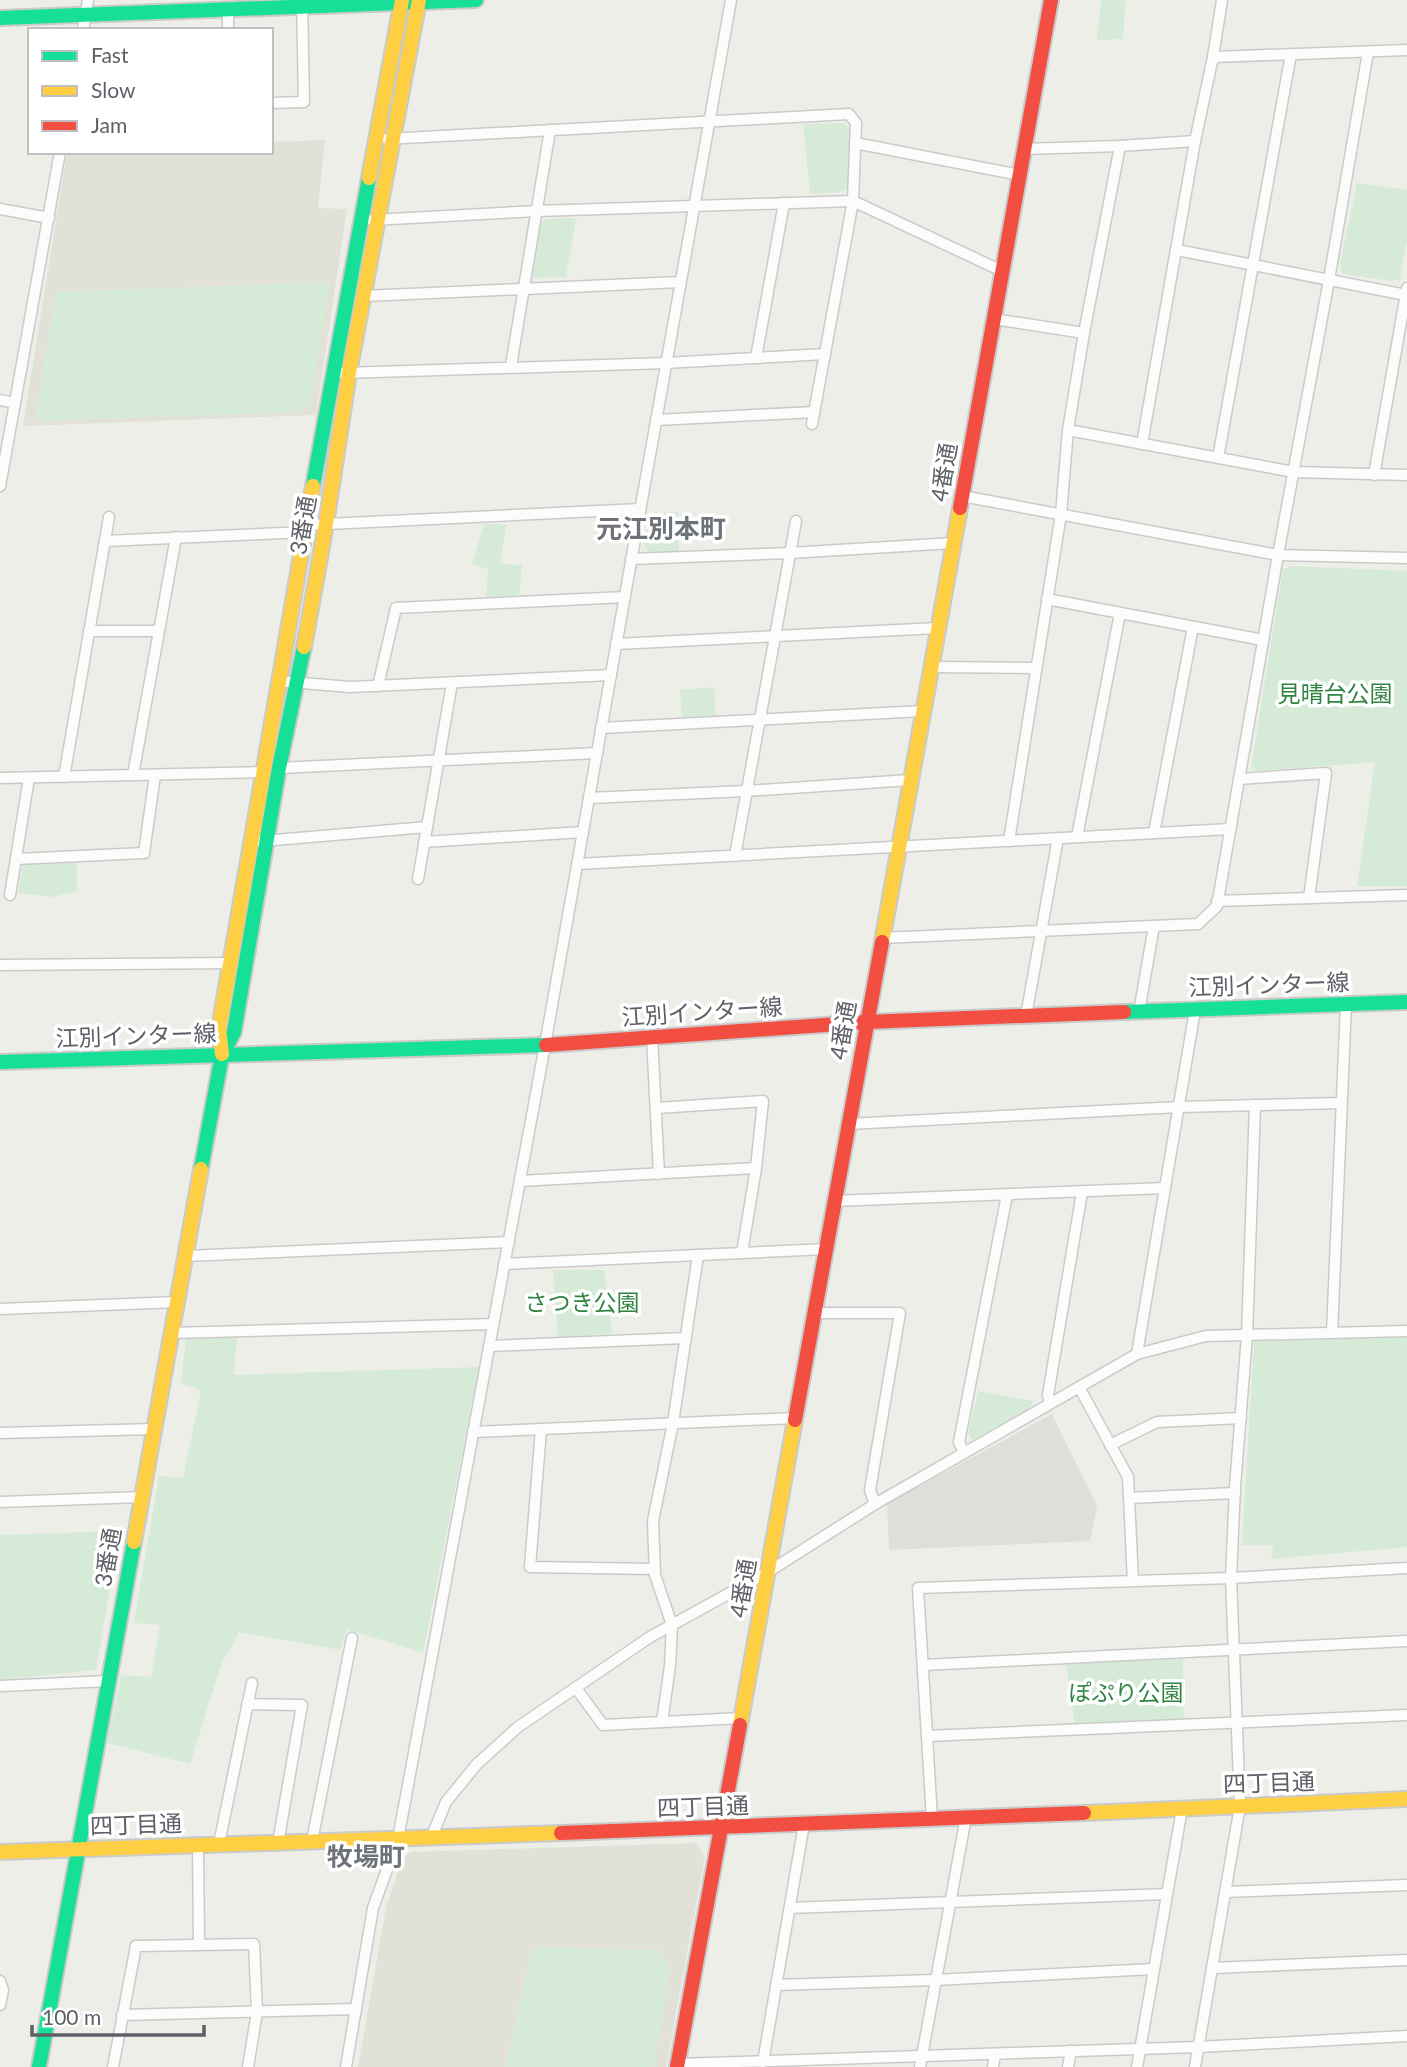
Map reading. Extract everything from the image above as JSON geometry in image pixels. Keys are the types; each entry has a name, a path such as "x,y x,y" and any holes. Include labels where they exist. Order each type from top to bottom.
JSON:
{"street":[{"path":"0,18 87,7 228,9 302,3 476,0"},
{"path":"345,2067 373,1908 398,1839 494,1324 730,0"},
{"name":"4番通","path":"677,2066 1051,0"},
{"path":"1142,444 1222,0"},
{"name":"3番通","path":"222,1055 234,1032 279,768 326,524 349,373 419,1"},
{"name":"3番通","path":"39,2067 222,1055 219,1028 250,842 307,528 332,372 402,2"},
{"path":"273,103 304,102 302,3"},
{"path":"83,28 87,7"},
{"path":"228,9 229,28"},
{"path":"1213,57 1407,50"},
{"path":"881,938 1198,924 1217,906 1368,52"},
{"path":"1218,458 1291,54"},
{"path":"376,138 849,114 856,123 853,201 812,424"},
{"path":"511,366 550,130"},
{"path":"1024,149 1195,141"},
{"path":"855,143 1020,175"},
{"path":"1009,841 1061,514 1068,430 1119,146"},
{"path":"0,486 61,154"},
{"path":"361,220 537,211 853,201 1002,271"},
{"path":"756,358 784,203"},
{"path":"0,209 49,218"},
{"path":"1177,250 1329,280 1406,291 1374,475"},
{"path":"364,296 680,282"},
{"path":"994,319 1084,333"},
{"path":"332,372 666,363 825,354"},
{"path":"0,400 15,403"},
{"path":"656,420 814,412"},
{"path":"1068,430 1294,472 1407,475"},
{"path":"962,496 1278,555 1407,558"},
{"path":"105,541 307,528 326,524 640,509"},
{"path":"64,777 110,517"},
{"path":"735,856 796,521"},
{"path":"133,775 176,537"},
{"path":"631,559 953,543"},
{"path":"378,686 396,608 625,597"},
{"path":"1047,599 1263,640"},
{"path":"1077,837 1119,613"},
{"path":"1154,833 1193,626"},
{"path":"617,644 938,628"},
{"path":"89,631 159,631"},
{"path":"931,667 1036,667"},
{"path":"278,681 350,687 611,675"},
{"path":"418,879 452,682"},
{"path":"601,728 923,711"},
{"path":"279,768 597,753"},
{"path":"0,778 262,772"},
{"path":"1239,779 1326,773 1309,898"},
{"path":"16,859 144,853 155,775"},
{"path":"10,895 29,778"},
{"path":"589,798 910,780"},
{"path":"250,842 427,827"},
{"path":"577,864 1230,829"},
{"path":"424,842 583,832"},
{"path":"1026,1016 1058,838"},
{"path":"1217,901 1407,895"},
{"path":"1139,1012 1154,926"},
{"path":"0,965 230,963"},
{"name":"江別インター線","path":"0,1062 545,1045 866,1022 1407,1002"},
{"path":"1332,1333 1346,1004"},
{"path":"1137,1354 1195,1010"},
{"path":"652,1037 659,1174"},
{"path":"657,1108 764,1101 756,1168 741,1253"},
{"path":"848,1124 1178,1107 1340,1103"},
{"path":"1195,2067 1240,1806 1231,1578 1234,1493 1247,1335 1255,1105"},
{"path":"520,1181 756,1168"},
{"path":"834,1202 1165,1188"},
{"path":"1050,1404 1048,1395 1082,1192"},
{"path":"964,1453 959,1442 1007,1195"},
{"path":"186,1256 509,1242"},
{"path":"505,1264 826,1249"},
{"path":"662,1722 670,1665 672,1625 655,1576 653,1521 673,1423 698,1255"},
{"path":"0,1309 177,1302"},
{"path":"814,1313 900,1313 870,1490 875,1504"},
{"path":"172,1333 494,1324"},
{"path":"431,1838 446,1802 477,1764 518,1727 650,1637 768,1572 875,1504 1137,1354 1206,1336 1407,1331"},
{"path":"489,1346 686,1338"},
{"path":"1079,1387 1128,1477 1133,1581"},
{"path":"473,1432 795,1418"},
{"path":"1110,1444 1157,1422 1241,1418"},
{"path":"0,1433 154,1429"},
{"path":"541,1429 530,1567 655,1569"},
{"path":"1129,1498 1234,1493"},
{"path":"0,1502 142,1497"},
{"path":"932,1819 918,1588 1231,1578 1407,1568"},
{"path":"312,1841 352,1637"},
{"path":"923,1665 1407,1642"},
{"path":"0,1686 108,1681"},
{"path":"219,1844 252,1683"},
{"path":"576,1688 603,1725 742,1718"},
{"path":"247,1704 302,1704 278,1843"},
{"path":"927,1736 1407,1715"},
{"name":"四丁目通","path":"0,1852 722,1828 1407,1799"},
{"path":"1137,2067 1182,1809"},
{"path":"920,2062 967,1817"},
{"path":"763,2062 804,1824"},
{"path":"198,1845 199,1945"},
{"path":"1225,1892 1407,1885"},
{"path":"790,1908 1167,1894"},
{"path":"113,2067 136,1946 254,1944 257,2012 248,2067"},
{"path":"1212,1968 1407,1960"},
{"path":"776,1985 1154,1969"},
{"path":"0,1981 3,1990 0,2005"},
{"path":"122,2015 356,2009"},
{"path":"677,2066 763,2062 920,2062 995,2054 1407,2036"},
{"path":"1068,2067 1071,2051"},
{"path":"993,2067 995,2054"}],"shaded area":[{"path":"325,140 318,208 347,209 316,415 23,426 67,154 273,154 273,142"},
{"path":"1052,1414 1097,1506 1090,1541 889,1550 887,1504"},
{"path":"696,1843 705,1856 666,2067 358,2067 386,1908 402,1859 411,1852"}],"green space":[{"path":"1101,0 1126,0 1123,39 1097,40"},
{"path":"844,123 850,129 848,189 810,194 803,124"},
{"path":"1357,183 1407,190 1407,240 1400,279 1391,281 1342,274 1340,264"},
{"path":"576,218 566,277 534,278 531,274 540,223 547,219"},
{"path":"330,282 310,403 299,412 35,421 56,292"},
{"path":"678,512 679,551 650,553 644,545 650,515"},
{"path":"484,524 506,525 500,564 522,565 519,595 486,598 488,569 472,564"},
{"name":"見晴台公園","path":"1292,566 1407,571 1407,886 1357,886 1375,762 1256,771 1251,767 1283,569"},
{"path":"714,687 716,716 682,719 680,690"},
{"path":"26,863 77,863 77,891 53,897 18,893 22,866"},
{"name":"さつき公園","path":"553,1270 604,1270 612,1333 558,1338"},
{"path":"237,1337 234,1375 479,1367 423,1653 347,1629 340,1650 239,1632 221,1665 190,1764 107,1743 121,1675 151,1677 160,1625 134,1623 159,1476 183,1478 201,1390 181,1384 186,1338"},
{"path":"1407,1337 1407,1547 1271,1559 1273,1545 1242,1545 1254,1341"},
{"path":"978,1391 1035,1401 1025,1412 972,1440 968,1432"},
{"path":"120,1531 96,1670 0,1680 0,1535"},
{"name":"ぽぷり公園","path":"1183,1657 1184,1723 1075,1725 1066,1663"},
{"path":"532,1947 660,1950 670,1968 654,2067 506,2067"}],"traffic: fast":[{"path":"0,18 476,0"},
{"path":"313,486 369,178"},
{"path":"201,1169 222,1055 234,1032 279,768 304,647"},
{"path":"1124,1012 1407,1002"},
{"path":"0,1062 546,1045"},
{"path":"39,2067 134,1542"}],"traffic: slow":[{"path":"369,178 402,0"},
{"path":"304,647 349,373 419,0"},
{"path":"222,1054 219,1028 313,486"},
{"path":"882,942 960,508"},
{"path":"134,1542 201,1169"},
{"path":"740,1725 795,1420"},
{"path":"1084,1813 1407,1799"},
{"path":"0,1852 561,1833"}],"traffic: jam":[{"path":"960,508 1051,0"},
{"path":"795,1420 882,942"},
{"path":"546,1045 866,1022 1124,1012"},
{"path":"677,2067 740,1725"},
{"path":"561,1833 1084,1813"}],"district":[{"name":"元江別本町","path":"661,528"},
{"name":"牧場町","path":"366,1856"}]}
